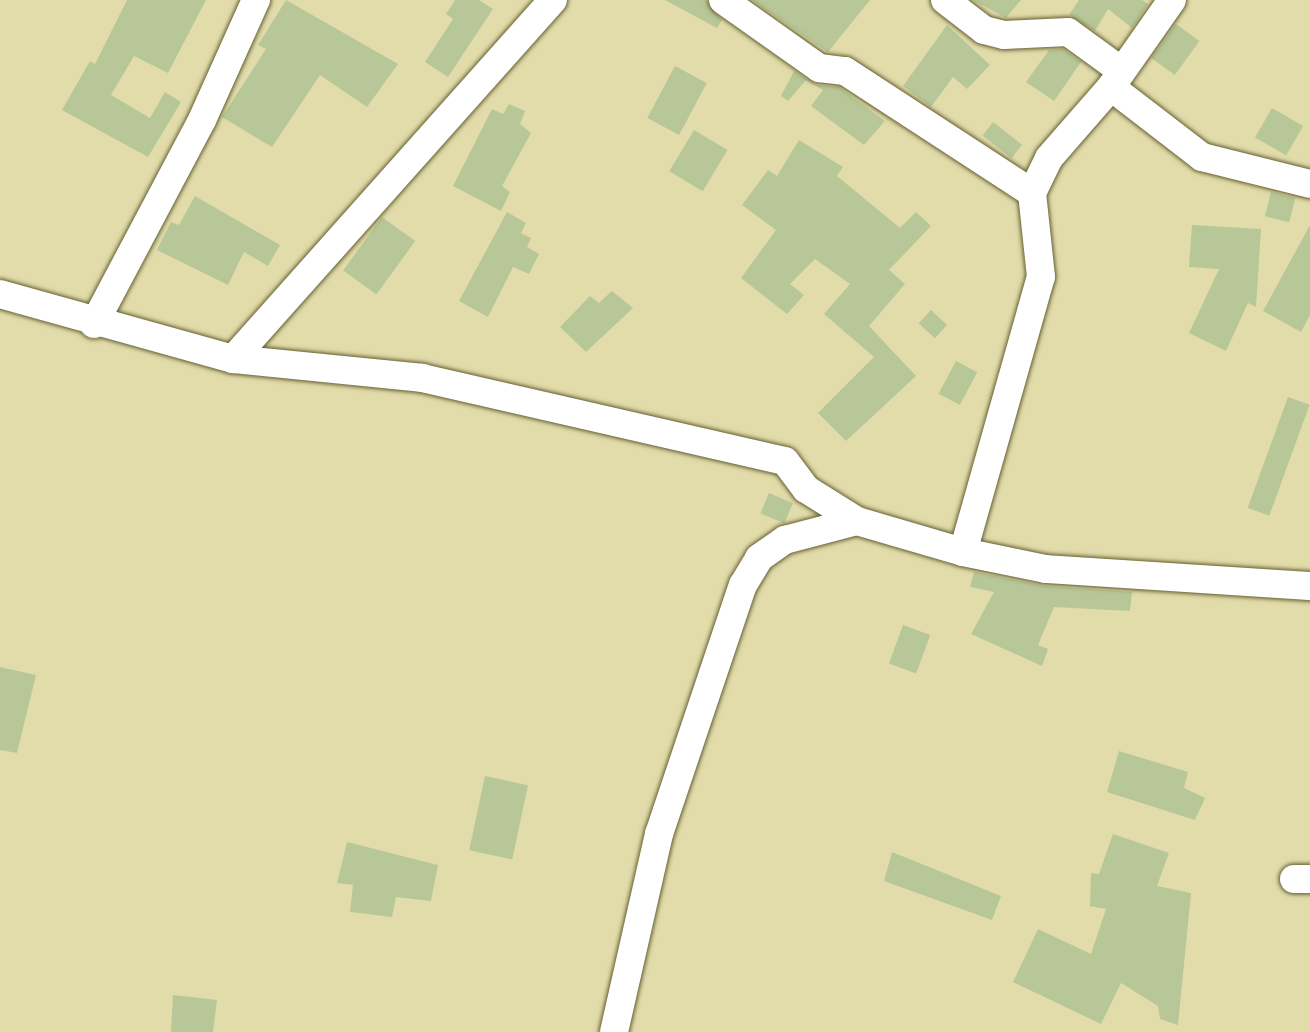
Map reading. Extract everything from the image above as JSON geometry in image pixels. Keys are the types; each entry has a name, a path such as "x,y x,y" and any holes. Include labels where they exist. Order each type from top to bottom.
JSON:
{"street":[{"path":"94,324 202,120 256,0"},
{"path":"233,359 553,0"},
{"path":"723,0 819,68 845,71 1032,193"},
{"path":"945,0 984,30 1004,35 1068,32 1202,157 1310,184"},
{"path":"963,552 981,504 1041,277 1032,193 1049,158 1115,78 1172,0"},
{"path":"0,294 94,324 233,359 422,378 785,461 806,489 857,521 963,552 1046,569 1310,586"},
{"path":"614,1032 659,834 743,585 759,558 785,540 857,521"}],"building":[{"path":"127,0 206,0 168,73 134,56 111,95 150,118 165,92 181,102 148,157 62,110 90,61 95,64"},
{"path":"286,0 398,64 367,107 320,75 272,147 222,117 266,49 258,45"},
{"path":"455,0 479,0 493,9 448,77 425,62 453,19 446,14"},
{"path":"665,0 706,0 722,20 717,28"},
{"path":"752,0 870,0 828,52"},
{"path":"973,0 1021,0 1006,18"},
{"path":"1079,0 1142,0 1148,4 1132,28 1108,9 1095,31 1069,15"},
{"path":"1176,24 1199,41 1175,75 1151,58"},
{"path":"947,25 990,65 967,89 953,77 931,107 903,86"},
{"path":"1063,49 1081,62 1054,101 1026,82 1049,50"},
{"path":"675,66 707,83 679,135 647,118"},
{"path":"794,71 816,85 839,87 885,121 864,145 811,106 823,90 806,80 788,101 781,96"},
{"path":"509,104 525,111 520,124 531,133 502,186 510,192 501,211 453,186 492,109 503,114"},
{"path":"1272,108 1303,126 1286,155 1255,137"},
{"path":"993,122 1022,145 1012,158 983,135"},
{"path":"694,130 727,150 703,191 669,171"},
{"path":"799,140 843,167 837,176 900,228 916,212 931,226 889,270 905,284 869,326 916,376 846,441 818,413 874,357 824,314 850,284 815,259 790,284 804,295 787,314 741,278 776,230 742,205 768,170 777,176"},
{"path":"1271,192 1295,198 1289,222 1265,216"},
{"path":"195,196 280,245 268,266 244,252 228,285 157,250 171,222 179,225"},
{"path":"507,212 526,223 521,233 531,238 527,247 539,254 529,274 513,267 488,317 459,301"},
{"path":"382,217 415,241 376,294 343,270"},
{"path":"1192,225 1261,229 1256,307 1248,303 1226,351 1189,333 1219,269 1189,267"},
{"path":"1310,225 1310,315 1301,332 1263,311"},
{"path":"612,291 633,308 586,352 560,327 590,296 599,303"},
{"path":"931,310 947,325 935,338 919,323"},
{"path":"956,361 977,372 960,405 939,394"},
{"path":"1288,397 1310,405 1269,516 1248,508"},
{"path":"769,493 793,503 784,523 760,513"},
{"path":"974,572 1045,586 1132,592 1130,611 1054,607 1038,645 1048,649 1042,666 971,634 994,592 970,587"},
{"path":"903,625 930,635 916,673 889,664"},
{"path":"0,667 36,675 17,753 0,750"},
{"path":"1119,751 1188,772 1184,788 1205,798 1195,820 1107,792"},
{"path":"485,776 528,785 512,859 469,850"},
{"path":"1113,834 1169,853 1157,886 1191,893 1178,1025 1160,1019 1158,1006 1121,983 1101,1024 1013,982 1038,929 1091,954 1106,909 1090,906 1091,873 1099,874"},
{"path":"347,842 438,865 431,901 396,897 392,917 350,912 353,885 337,883"},
{"path":"892,852 1001,896 992,920 884,881"},
{"path":"173,995 217,1000 213,1032 171,1032"}]}
